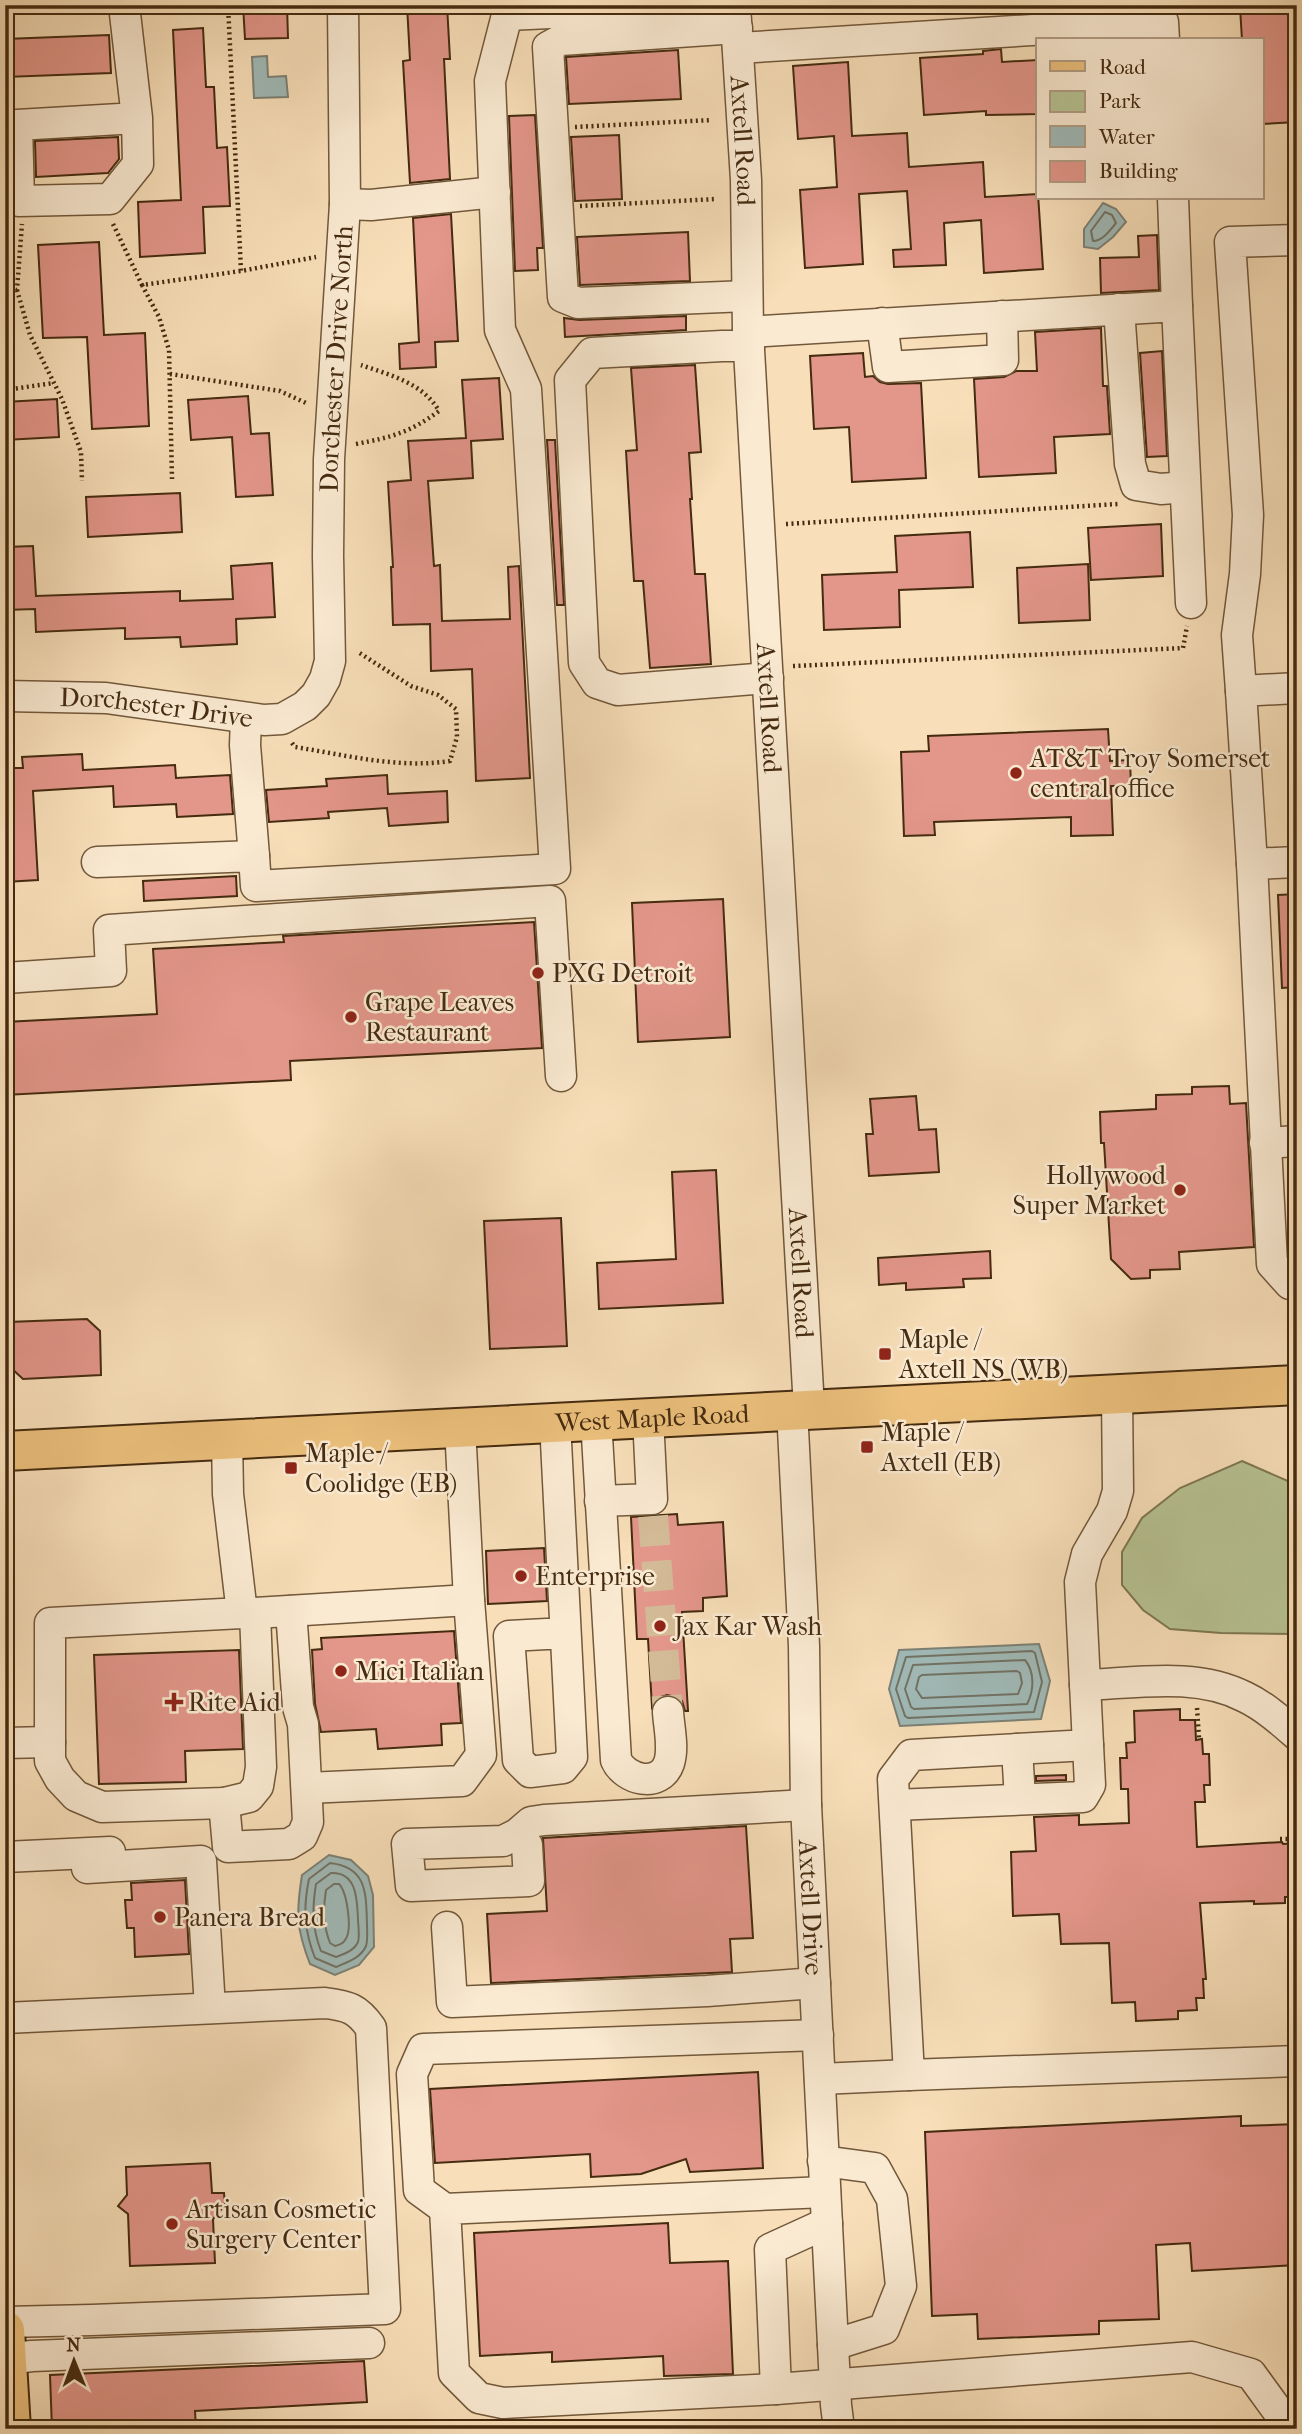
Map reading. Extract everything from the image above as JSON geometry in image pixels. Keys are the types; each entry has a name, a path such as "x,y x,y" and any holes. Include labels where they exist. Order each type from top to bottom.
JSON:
{"main road":[{"name":"West Maple Road","path":"5,1451 1297,1385"},
{"path":"6,2344 11,2429"}],"street":[{"path":"124,5 137,118 138,164 110,199 19,201 17,125 137,118"},
{"name":"Dorchester Drive North","path":"305,706 321,687 330,661 329,460 345,204 342,5"},
{"path":"246,719 245,745 256,886 555,869 526,389 500,330 490,81 506,10 733,22 1163,22 1164,38"},
{"path":"733,22 561,40 548,47 563,297 578,303 747,296"},
{"name":"Axtell Road","path":"733,22 746,180 749,339 780,672 800,1409"},
{"path":"345,204 371,205 495,192"},
{"path":"1173,200 1191,603"},
{"path":"1290,1284 1272,1264 1265,1143 1252,864 1237,635 1245,574 1248,515 1230,242 1297,240"},
{"path":"780,672 618,690 597,683 584,663 570,380 592,353 749,339 882,323 1177,306"},
{"path":"1119,309 1130,464 1136,485 1161,489 1185,487"},
{"path":"882,323 888,367 1003,360 1002,316"},
{"path":"1241,691 1297,688"},
{"name":"Dorchester Drive","path":"5,696 106,698 246,719 282,719 305,706"},
{"path":"97,862 254,856"},
{"path":"1252,864 1297,862"},
{"path":"5,978 111,971 109,930 550,901 561,1076"},
{"path":"1265,1143 1297,1141"},
{"path":"895,1805 1083,1797 1090,1785 1080,1582 1087,1554 1112,1511 1118,1491 1117,1394"},
{"name":"Axtell Drive","path":"800,1409 806,1805 836,2406"},
{"path":"600,1502 653,1507 648,1417"},
{"path":"596,1419 616,1760 620,1768 632,1777 645,1780 659,1776 668,1767 671,1754 668,1712"},
{"path":"555,1422 565,1633"},
{"path":"307,1788 462,1781 481,1755 460,1427"},
{"path":"227,1438 228,1494 248,1613 261,1767 258,1786 249,1797 224,1803 103,1807 76,1796 60,1779 50,1761 50,1623 248,1613 291,1611 469,1600"},
{"path":"5,1857 289,1844 302,1836 308,1822 307,1788 291,1611"},
{"path":"1085,1685 1183,1681 1213,1685 1245,1697 1297,1735"},
{"path":"5,1743 50,1742"},
{"path":"909,2075 893,1779 911,1755 1088,1745"},
{"path":"1017,1749 1020,1800"},
{"path":"224,1803 228,1847"},
{"path":"517,1833 531,1822 544,1819 806,1805"},
{"path":"87,1868 201,1861 210,2008"},
{"path":"447,1927 452,2002 707,1991 815,1983"},
{"path":"5,2018 325,2003 343,2005 361,2014 370,2028 386,2309 5,2322"},
{"path":"818,2035 423,2049 412,2074 419,2190 445,2209 825,2192"},
{"path":"820,2079 1297,2061"},
{"path":"823,2161 875,2168 892,2199 901,2286 884,2329 833,2345"},
{"path":"445,2209 454,2373 479,2398 503,2403 776,2389 836,2406 1192,2357 1251,2374 1288,2425"},
{"path":"776,2389 770,2249 827,2222"},
{"path":"6,2344 32,2356 369,2343"}],"path":[{"path":"228,5 241,271"},
{"path":"553,128 712,120"},
{"path":"558,207 716,199"},
{"path":"112,221 159,317 169,351 172,479"},
{"path":"34,224 22,224 17,290 30,335 54,383 81,452 82,481"},
{"path":"142,285 316,257"},
{"path":"5,290 17,290"},
{"path":"356,444 390,438 417,428 439,411 433,401 404,380 361,365"},
{"path":"170,374 280,391 306,403"},
{"path":"5,390 54,383"},
{"path":"786,524 1118,504"},
{"path":"780,672 1183,648 1191,603"},
{"path":"292,743 295,747 385,762 450,761 457,737 456,709 438,695 411,686 358,652"},
{"path":"1197,1706 1199,1738"},
{"path":"1280,1839 1297,1839"}],"green space":[{"path":"1242,1461 1297,1485 1297,1634 1170,1629 1143,1610 1122,1585 1122,1552 1142,1518 1180,1488"}],"water":[{"path":"267,56 268,77 286,76 288,97 254,98 252,57"},
{"path":"1103,203 1116,209 1126,222 1098,249 1084,247 1084,229"},
{"path":"1039,1644 1050,1681 1041,1719 900,1726 889,1689 899,1650"},
{"path":"329,1855 351,1860 368,1876 373,1895 374,1947 359,1965 335,1975 310,1964 298,1920 302,1875"}],"building":[{"path":"243,5 287,5 288,38 245,39"},
{"path":"407,5 447,5 450,59 444,59 450,179 410,183 403,61 410,60"},
{"path":"1297,5 1297,122 1264,124 1264,38 1242,38 1240,7"},
{"path":"203,28 206,87 214,87 217,148 227,147 230,206 203,207 205,253 140,257 138,202 181,200 173,30"},
{"path":"109,35 111,73 5,77 5,39"},
{"path":"1001,49 1002,62 1036,60 1036,114 986,115 986,111 924,115 920,58 983,54 983,51"},
{"path":"678,50 681,99 569,104 566,57"},
{"path":"848,62 852,136 907,133 909,167 983,162 985,197 1036,194 1043,269 984,273 981,220 944,223 946,265 894,267 893,250 911,249 907,191 859,194 863,264 805,268 800,190 837,187 834,136 798,139 793,66"},
{"path":"535,115 543,248 537,248 538,270 515,271 509,116"},
{"path":"619,135 622,199 575,201 571,137"},
{"path":"118,137 119,159 108,173 36,177 35,141"},
{"path":"451,214 458,341 435,342 436,367 400,369 399,344 419,342 413,218"},
{"path":"688,232 690,281 580,285 577,237"},
{"path":"1157,235 1159,290 1101,293 1100,258 1139,257 1138,236"},
{"path":"99,242 104,335 145,333 149,426 92,429 87,337 43,338 38,245"},
{"path":"686,316 686,330 565,337 564,318 579,320"},
{"path":"1101,328 1103,386 1107,386 1110,434 1054,437 1056,473 979,477 974,379 1004,377 1016,371 1037,371 1035,332"},
{"path":"1162,351 1167,456 1147,457 1140,353"},
{"path":"863,353 865,377 873,376 888,384 921,383 926,478 852,482 849,427 814,429 810,356"},
{"path":"695,365 701,452 689,453 690,499 695,574 705,574 711,664 650,668 643,581 634,581 631,535 626,451 637,450 631,368"},
{"path":"499,378 503,439 471,441 473,478 428,481 434,566 440,565 442,621 510,619 508,567 519,566 530,778 476,781 472,669 431,671 430,624 393,625 388,482 411,480 408,441 466,438 462,380"},
{"path":"248,396 251,434 269,433 273,495 236,497 232,437 191,440 188,400"},
{"path":"57,399 59,437 5,440 5,402"},
{"path":"547,440 555,440 564,605 557,605"},
{"path":"180,493 182,532 88,537 86,497"},
{"path":"1161,524 1163,576 1091,580 1088,528"},
{"path":"970,532 973,587 899,590 900,627 824,630 822,575 897,572 895,536"},
{"path":"33,546 36,596 180,591 180,601 233,599 231,566 272,563 275,617 236,619 237,644 181,647 180,637 125,639 125,628 36,632 35,609 5,610 5,547"},
{"path":"1088,564 1090,620 1019,623 1017,568"},
{"name":"AT&T Troy Somerset central office","path":"1108,729 1110,761 1130,760 1131,786 1111,786 1113,835 1071,836 1071,817 934,822 935,835 904,836 901,752 929,751 928,736"},
{"path":"82,754 83,770 175,765 176,778 230,775 233,814 177,817 176,804 114,807 113,786 33,791 38,880 5,882 5,768 23,768 22,757"},
{"path":"387,775 388,794 447,791 448,822 389,826 387,808 328,812 329,818 269,822 266,790 327,786 326,779"},
{"path":"236,876 237,896 144,901 143,881"},
{"path":"1297,894 1297,987 1282,988 1278,895"},
{"path":"723,899 730,1037 638,1042 632,903"},
{"path":"534,922 542,1048 290,1061 291,1080 5,1095 5,1022 157,1014 153,949 284,942 283,936"},
{"path":"1229,1086 1230,1104 1246,1103 1254,1247 1179,1252 1180,1269 1150,1270 1150,1278 1131,1279 1111,1259 1100,1112 1156,1109 1156,1095 1192,1094 1192,1087"},
{"path":"916,1096 919,1130 936,1129 939,1172 869,1176 866,1134 873,1134 870,1099"},
{"path":"716,1170 723,1303 599,1309 597,1263 676,1259 672,1172"},
{"path":"561,1218 567,1346 490,1349 484,1221"},
{"path":"990,1251 991,1278 963,1279 964,1287 906,1290 906,1283 879,1285 878,1258"},
{"path":"87,1319 100,1331 101,1375 23,1379 10,1367 8,1322"},
{"name":"Jax Kar Wash","path":"677,1514 678,1525 723,1522 727,1596 703,1598 703,1611 682,1612 688,1711 685,1711 682,1701 667,1695 657,1698 652,1707 648,1639 637,1639 631,1517"},
{"name":"Enterprise","path":"544,1548 547,1601 488,1604 486,1551"},
{"path":"454,1631 461,1723 441,1724 442,1745 378,1749 376,1729 321,1732 315,1704 312,1650 322,1649 321,1638"},
{"name":"Rite Aid","path":"239,1650 243,1749 185,1751 186,1782 99,1784 94,1655"},
{"path":"1180,1709 1180,1720 1195,1720 1196,1740 1202,1739 1203,1754 1209,1754 1210,1785 1204,1785 1205,1802 1195,1802 1197,1847 1297,1843 1297,1897 1285,1897 1285,1903 1200,1903 1206,1979 1203,1979 1204,1998 1196,1998 1197,2010 1178,2011 1178,2019 1136,2021 1135,2002 1112,2003 1109,1943 1061,1944 1059,1914 1013,1916 1011,1852 1036,1851 1034,1817 1079,1815 1079,1825 1129,1823 1128,1789 1121,1789 1120,1758 1127,1758 1126,1743 1135,1742 1134,1711"},
{"path":"1066,1775 1066,1780 1036,1781 1036,1776"},
{"path":"746,1826 753,1938 730,1939 732,1972 491,1983 487,1914 547,1911 543,1838"},
{"path":"185,1880 189,1954 135,1957 134,1928 127,1928 125,1900 132,1900 131,1883"},
{"path":"758,2072 763,2168 690,2172 686,2159 641,2174 591,2177 590,2154 435,2163 430,2089"},
{"path":"1241,2116 1241,2126 1297,2124 1297,2265 1192,2271 1190,2243 1156,2245 1159,2319 1099,2321 1099,2334 978,2339 977,2314 932,2316 925,2132"},
{"path":"210,2163 212,2193 224,2193 225,2205 213,2219 215,2263 130,2266 128,2214 118,2206 127,2195 126,2167"},
{"path":"668,2223 670,2263 728,2261 733,2374 664,2376 663,2356 552,2362 552,2352 480,2356 474,2233"},
{"path":"364,2361 367,2402 195,2411 196,2428 52,2429 50,2375"}],"tunnel":[{"path":"653,1516 668,1712"}],"place":[{"name":"AT&T Troy Somerset central office","path":"1016,773"},
{"name":"PXG Detroit","path":"538,973"},
{"name":"Grape Leaves Restaurant","path":"351,1017"},
{"name":"Hollywood Super Market","path":"1180,1190"},
{"name":"Maple / Axtell NS (WB)","path":"885,1354"},
{"name":"Maple / Axtell (EB)","path":"867,1447"},
{"name":"Maple / Coolidge (EB)","path":"291,1468"},
{"name":"Enterprise","path":"521,1576"},
{"name":"Jax Kar Wash","path":"660,1626"},
{"name":"Mici Italian","path":"341,1671"},
{"name":"Rite Aid","path":"174,1702"},
{"name":"Panera Bread","path":"160,1917"},
{"name":"Artisan Cosmetic Surgery Center","path":"172,2224"}]}
